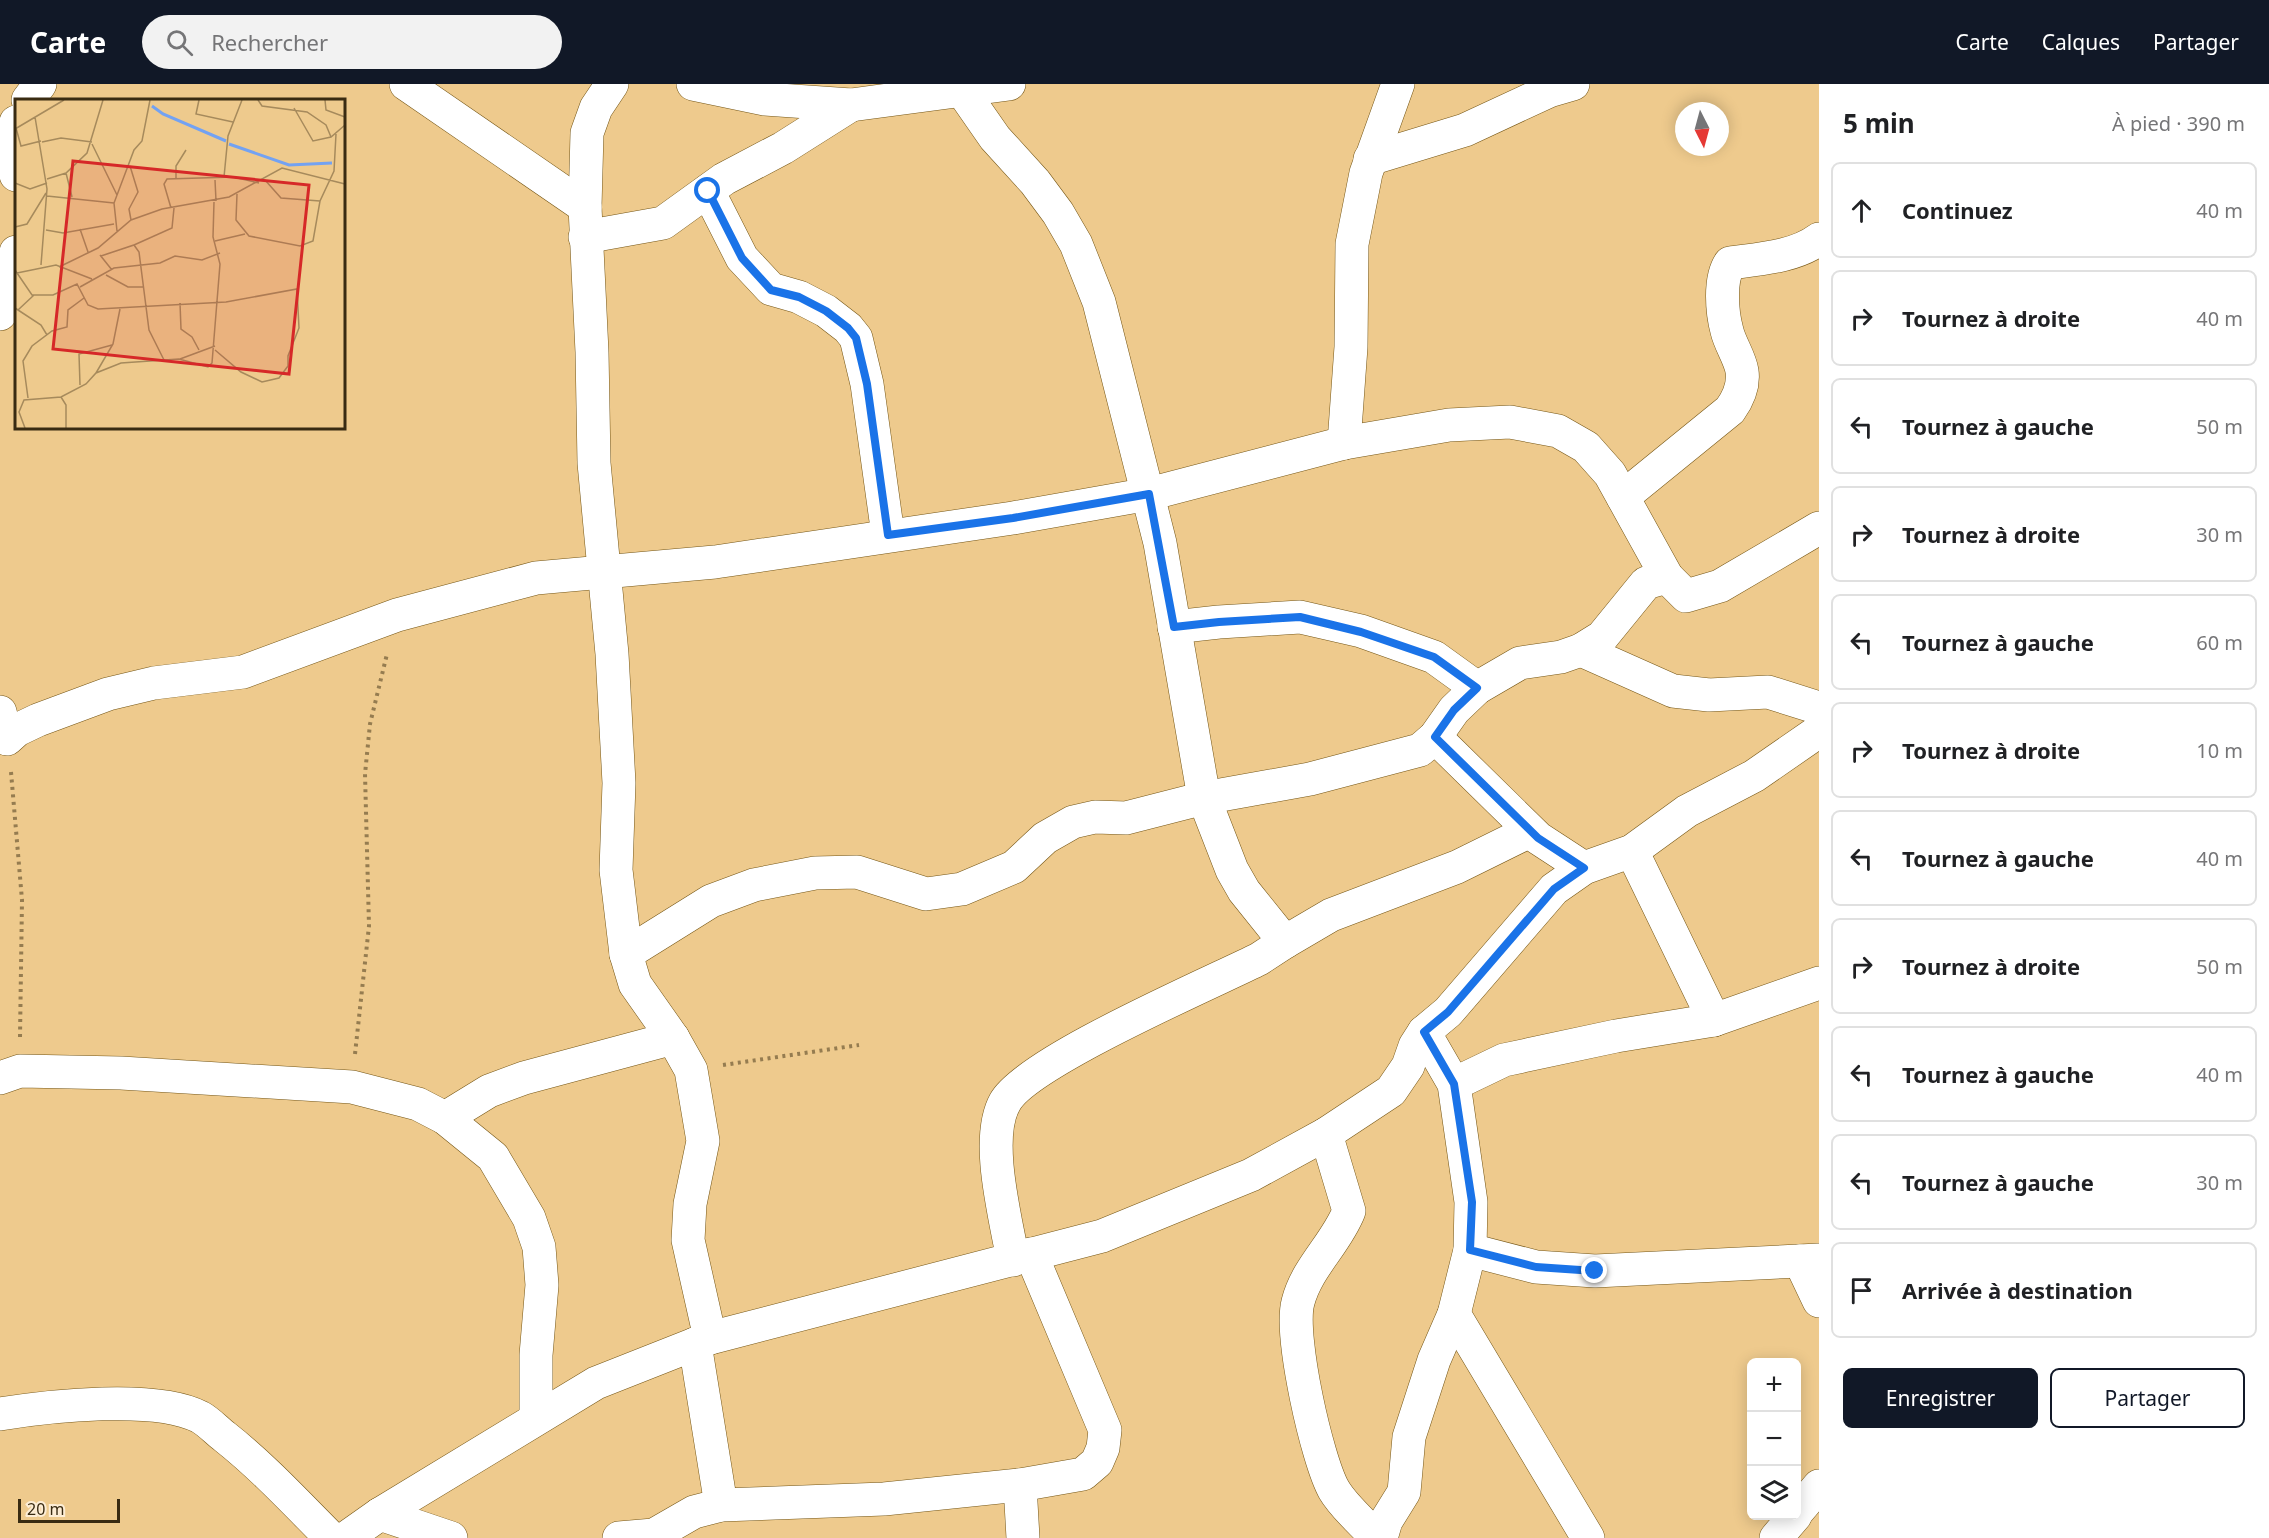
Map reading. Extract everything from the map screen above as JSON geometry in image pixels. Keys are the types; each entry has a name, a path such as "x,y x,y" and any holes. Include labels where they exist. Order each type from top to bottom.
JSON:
{"street":[{"path":"29,99 40,84"},
{"path":"406,84 585,222 663,223 724,179 764,159 851,105"},
{"path":"612,84 596,108 587,132 585,222 592,352 594,462 605,572 619,783 616,870 626,954 635,984 673,1038 691,1070 703,1141 690,1204 688,1240 703,1341 721,1505"},
{"path":"693,84 765,99 851,105 963,92 1009,84"},
{"path":"1344,443 1350,347 1352,244 1370,159 1398,84"},
{"path":"1370,159 1465,130 1549,91 1573,84"},
{"path":"963,92 994,138 1058,213 1076,244 1099,302 1149,494 1204,798 1232,870 1244,891 1284,942"},
{"path":"15,126 11,140 15,168"},
{"path":"708,191 742,258 771,290 799,297 826,311 848,328 856,338 867,384 888,535"},
{"path":"1623,497 1730,410 1739,397 1742,371 1726,330 1724,301 1725,271 1730,263 1770,257 1809,246 1819,238"},
{"path":"0,314 15,256"},
{"path":"4,726 17,730 108,694 154,683 243,672 397,615 536,578 715,562 1013,518 1149,494 1344,443 1449,425 1510,422 1558,430 1586,447 1610,474 1667,577 1686,596 1720,586 1819,528"},
{"path":"626,954 711,901 754,885 815,873 857,872 926,894 962,889 1014,867 1045,838 1073,822 1095,817 1126,818 1204,798 1310,779 1420,750 1435,737 1454,710 1477,688 1520,663 1561,657 1581,650 1602,637 1646,583 1667,577"},
{"path":"1174,627 1300,617 1361,632 1434,657 1477,688"},
{"path":"1581,650 1673,690 1709,695 1768,692 1819,708"},
{"path":"346,1538 380,1514 596,1383 703,1341 1102,1236 1251,1176 1326,1134 1391,1091 1408,1066 1415,1046 1424,1032 1448,1012 1554,889 1584,868 1632,851 1687,811 1754,776 1819,731"},
{"path":"1435,737 1530,831 1584,868"},
{"path":"619,1538 654,1537 694,1512 721,1505 884,1499 1020,1485 1083,1474 1097,1462 1103,1448 1106,1430 1022,1257 995,1153 1005,1102 1047,1066 1259,959 1331,915 1457,867 1530,831"},
{"path":"1632,851 1714,1020"},
{"path":"1454,1084 1504,1060 1616,1036 1714,1020 1819,982"},
{"path":"1381,1538 1386,1521 1404,1492 1408,1437 1434,1360 1454,1314 1470,1250 1472,1202 1454,1084 1424,1032"},
{"path":"445,1118 489,1090 524,1078 673,1038"},
{"path":"10,1075 121,1073 352,1088 417,1104 445,1118 493,1156 529,1218 539,1248 542,1286 536,1355 536,1418"},
{"path":"1326,1134 1349,1211 1331,1245 1316,1262 1298,1303 1296,1348 1317,1437 1334,1490 1377,1538"},
{"path":"1470,1250 1536,1267 1595,1271 1810,1261 1819,1301"},
{"path":"1454,1314 1587,1538"},
{"path":"0,1414 72,1405 125,1405 162,1407 199,1417 242,1450 331,1538"},
{"path":"1020,1485 1023,1538"},
{"path":"1801,1508 1819,1486"},
{"path":"380,1514 451,1538"},
{"path":"1776,1538 1791,1520"}],"path":[{"path":"352,1088 369,926 366,764 370,724 397,615"},
{"path":"4,726 22,900 10,1075"},
{"path":"691,1070 859,1045"}],"route":[{"path":"708,191 742,258 771,290 799,297 826,311 848,328 856,338 867,384 888,535 1013,518 1149,494 1174,627 1300,617 1361,632 1434,657 1477,688 1454,710 1435,737 1538,838 1584,868 1554,889 1500,955 1448,1012 1424,1032 1454,1084 1472,1202 1470,1250 1536,1267 1595,1271"}]}
